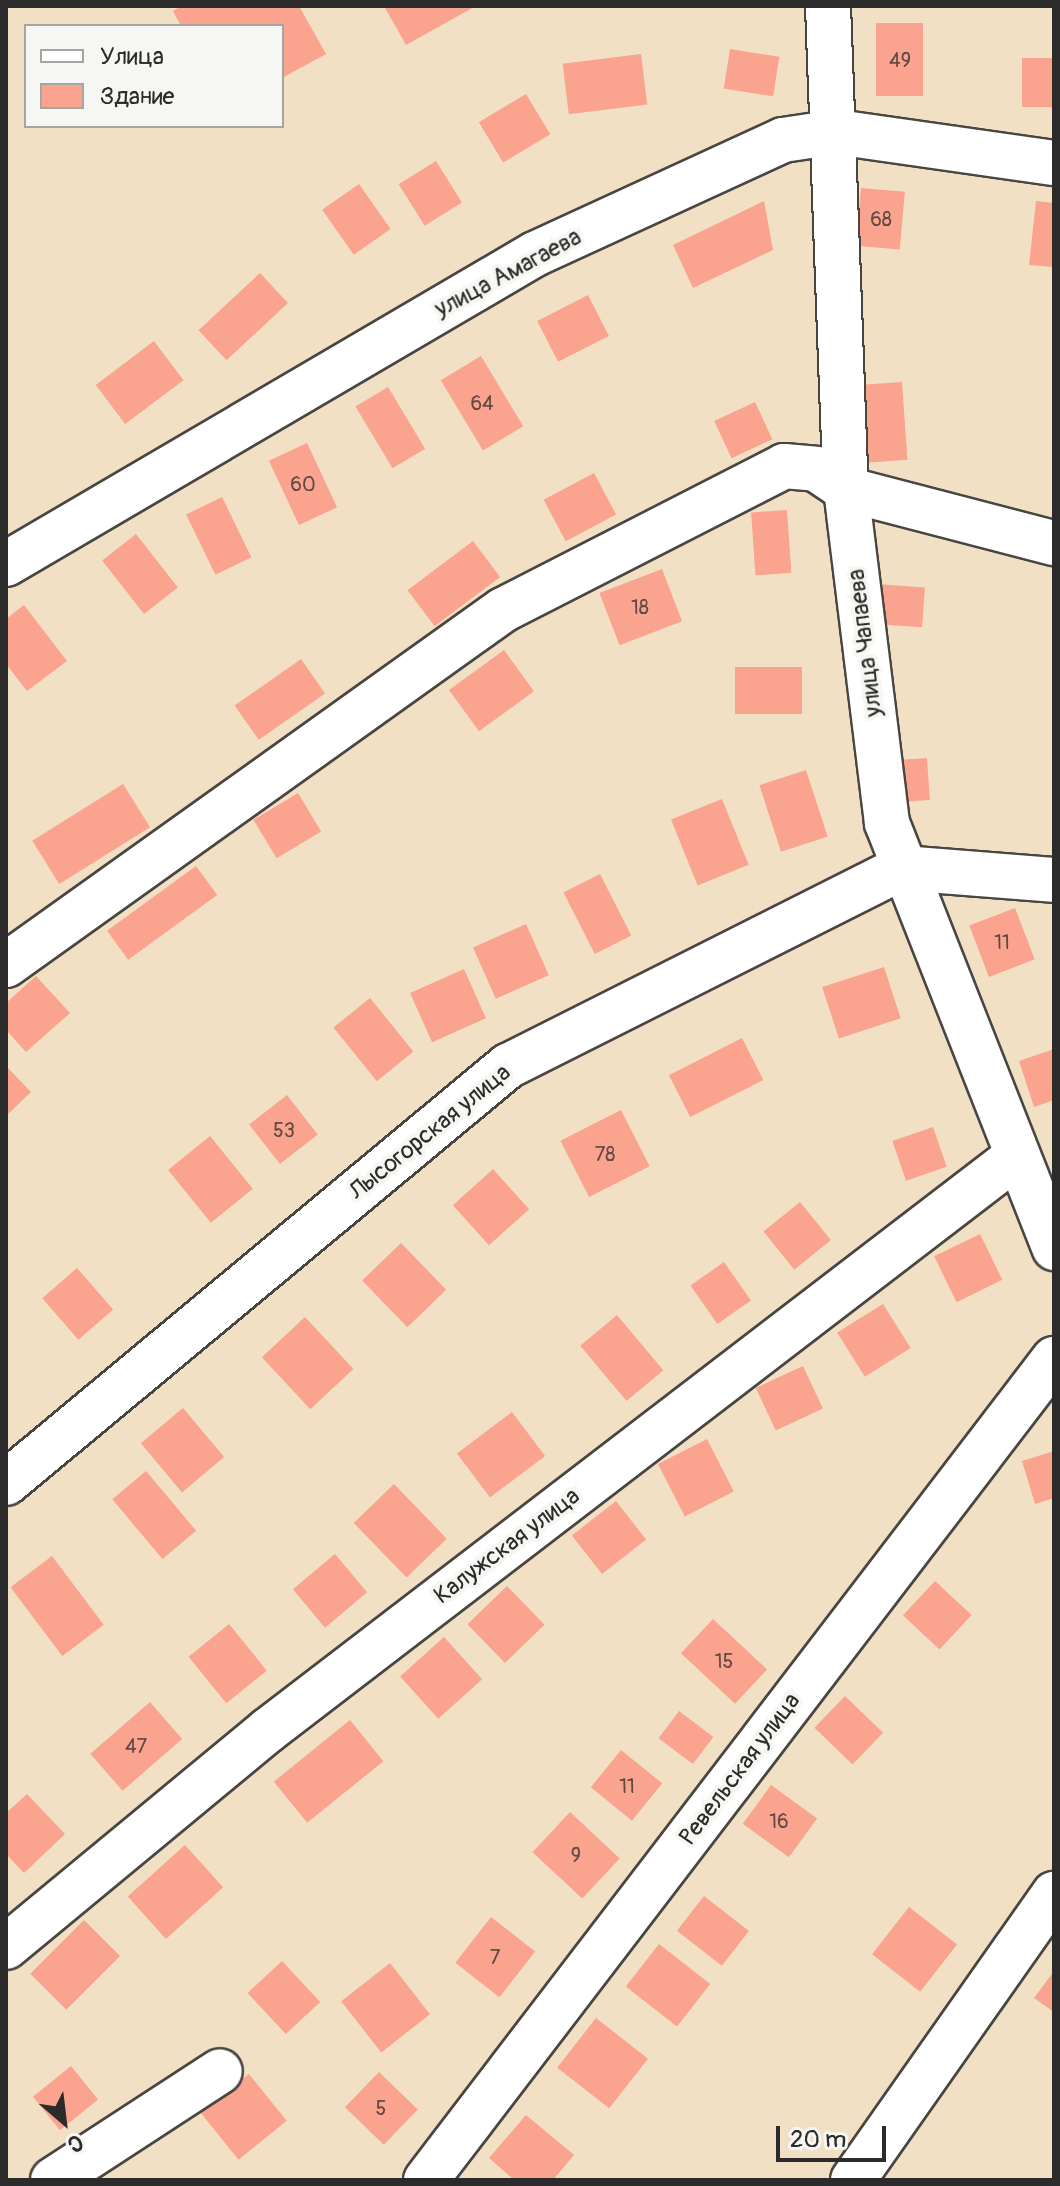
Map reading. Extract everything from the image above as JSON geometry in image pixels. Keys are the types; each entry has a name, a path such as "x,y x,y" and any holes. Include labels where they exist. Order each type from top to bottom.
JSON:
{"street":[{"name":"улица Чапаева","path":"828,6 836,132 846,489 887,823 902,868 1054,1248"},
{"name":"улица Амагаева","path":"6,564 535,254 783,140 836,132 1054,163"},
{"path":"6,965 503,610 784,466 816,469 846,489 1054,543"},
{"path":"902,868 1054,880"},
{"name":"Лысогорская улица","path":"6,1483 508,1066 902,868"},
{"name":"Калужская улица","path":"6,1947 267,1731 1017,1156"},
{"name":"Ревельская улица","path":"426,2180 1054,1359"},
{"path":"853,2180 1054,1894"},
{"path":"46,2179 220,2071"}],"building":[{"path":"182,6 299,6 326,54 284,77 284,24 180,24 173,11"},
{"path":"384,6 476,6 406,45"},
{"path":"876,23 923,23 923,96 876,96"},
{"path":"730,49 779,57 773,96 724,89"},
{"path":"641,54 647,105 569,114 563,64"},
{"path":"1022,58 1054,58 1054,107 1022,107"},
{"path":"526,94 550,134 503,163 479,122"},
{"path":"436,161 462,203 425,226 399,184"},
{"path":"359,184 391,229 354,255 322,210"},
{"path":"861,188 905,192 900,250 856,246"},
{"path":"764,201 773,250 693,288 673,245"},
{"path":"1036,201 1054,203 1054,267 1029,265"},
{"path":"260,273 288,303 227,360 199,330"},
{"path":"588,295 609,336 558,362 537,321"},
{"path":"154,341 183,380 125,424 96,385"},
{"path":"481,356 523,426 483,450 441,380"},
{"path":"902,382 907,460 860,463 854,385"},
{"path":"388,387 425,449 393,468 355,407"},
{"path":"755,402 772,439 732,458 714,421"},
{"path":"307,443 337,507 299,525 269,461"},
{"path":"594,473 616,514 566,541 544,500"},
{"path":"222,497 251,557 215,575 186,515"},
{"path":"787,510 791,573 755,575 751,513"},
{"path":"136,534 178,588 144,614 102,560"},
{"path":"473,541 500,577 435,626 408,590"},
{"path":"662,569 682,621 620,645 599,593"},
{"path":"876,584 925,587 922,627 873,624"},
{"path":"24,605 67,661 27,691 6,664 6,619"},
{"path":"504,650 534,691 479,731 449,690"},
{"path":"301,659 325,693 259,740 235,705"},
{"path":"735,667 802,667 802,714 735,714"},
{"path":"927,758 930,800 891,803 888,761"},
{"path":"806,770 828,837 781,852 759,785"},
{"path":"123,784 150,827 59,884 32,841"},
{"path":"298,793 321,832 277,858 253,820"},
{"path":"722,799 749,865 698,885 671,820"},
{"path":"196,866 217,895 128,960 107,931"},
{"path":"600,874 631,935 595,954 563,893"},
{"path":"1015,908 1035,959 989,977 969,926"},
{"path":"526,924 549,975 496,999 473,948"},
{"path":"884,967 901,1018 839,1038 822,987"},
{"path":"464,969 486,1018 432,1042 410,993"},
{"path":"36,976 70,1013 26,1052 6,1030 6,1003"},
{"path":"370,998 413,1052 377,1081 333,1028"},
{"path":"742,1038 763,1080 690,1117 669,1075"},
{"path":"1054,1049 1054,1100 1034,1107 1019,1061"},
{"path":"6,1066 31,1092 6,1116"},
{"path":"287,1095 318,1134 280,1164 249,1125"},
{"path":"621,1110 650,1166 589,1197 560,1141"},
{"path":"933,1127 947,1167 906,1181 892,1141"},
{"path":"210,1136 253,1189 211,1223 168,1170"},
{"path":"493,1169 529,1209 489,1245 453,1205"},
{"path":"800,1202 831,1240 794,1270 763,1232"},
{"path":"980,1234 1002,1280 957,1302 934,1256"},
{"path":"401,1243 446,1290 407,1327 362,1281"},
{"path":"724,1262 751,1301 717,1324 690,1286"},
{"path":"77,1268 113,1310 78,1340 42,1298"},
{"path":"883,1304 911,1348 865,1377 837,1333"},
{"path":"617,1315 663,1370 627,1401 580,1346"},
{"path":"305,1317 353,1369 310,1409 262,1357"},
{"path":"803,1366 823,1409 776,1431 756,1388"},
{"path":"183,1408 224,1457 182,1492 141,1443"},
{"path":"512,1412 545,1456 490,1497 457,1454"},
{"path":"707,1439 734,1492 685,1517 658,1464"},
{"path":"1054,1451 1054,1498 1035,1504 1022,1461"},
{"path":"146,1471 196,1531 162,1559 112,1499"},
{"path":"394,1484 447,1539 407,1578 354,1523"},
{"path":"616,1501 646,1540 602,1574 572,1535"},
{"path":"335,1554 367,1592 325,1628 293,1589"},
{"path":"52,1556 104,1625 62,1656 10,1587"},
{"path":"935,1581 972,1615 940,1649 903,1615"},
{"path":"507,1586 545,1625 505,1663 467,1624"},
{"path":"713,1619 767,1669 735,1704 681,1653"},
{"path":"229,1624 267,1671 226,1703 189,1657"},
{"path":"444,1637 482,1679 438,1719 400,1676"},
{"path":"845,1696 883,1733 853,1764 814,1728"},
{"path":"150,1702 182,1739 123,1791 90,1754"},
{"path":"679,1711 713,1737 693,1764 659,1738"},
{"path":"350,1720 383,1761 307,1823 274,1782"},
{"path":"621,1750 662,1783 632,1821 591,1787"},
{"path":"771,1785 817,1819 789,1857 743,1824"},
{"path":"27,1794 65,1834 24,1873 6,1854 6,1813"},
{"path":"570,1812 620,1858 582,1899 532,1852"},
{"path":"185,1845 223,1887 166,1939 128,1897"},
{"path":"704,1896 749,1931 722,1966 677,1931"},
{"path":"909,1907 957,1945 920,1992 872,1954"},
{"path":"491,1917 535,1951 499,1997 455,1963"},
{"path":"84,1920 120,1956 66,2010 30,1974"},
{"path":"659,1944 710,1984 677,2027 626,1987"},
{"path":"282,1961 320,2002 286,2034 248,1993"},
{"path":"390,1963 430,2014 381,2052 341,2001"},
{"path":"1054,1971 1054,2012 1034,1998"},
{"path":"596,2018 648,2059 609,2108 557,2068"},
{"path":"71,2066 98,2099 60,2130 33,2097"},
{"path":"379,2072 418,2110 384,2145 345,2107"},
{"path":"249,2074 287,2121 239,2160 201,2113"},
{"path":"526,2115 574,2155 553,2180 514,2180 489,2158"}]}
